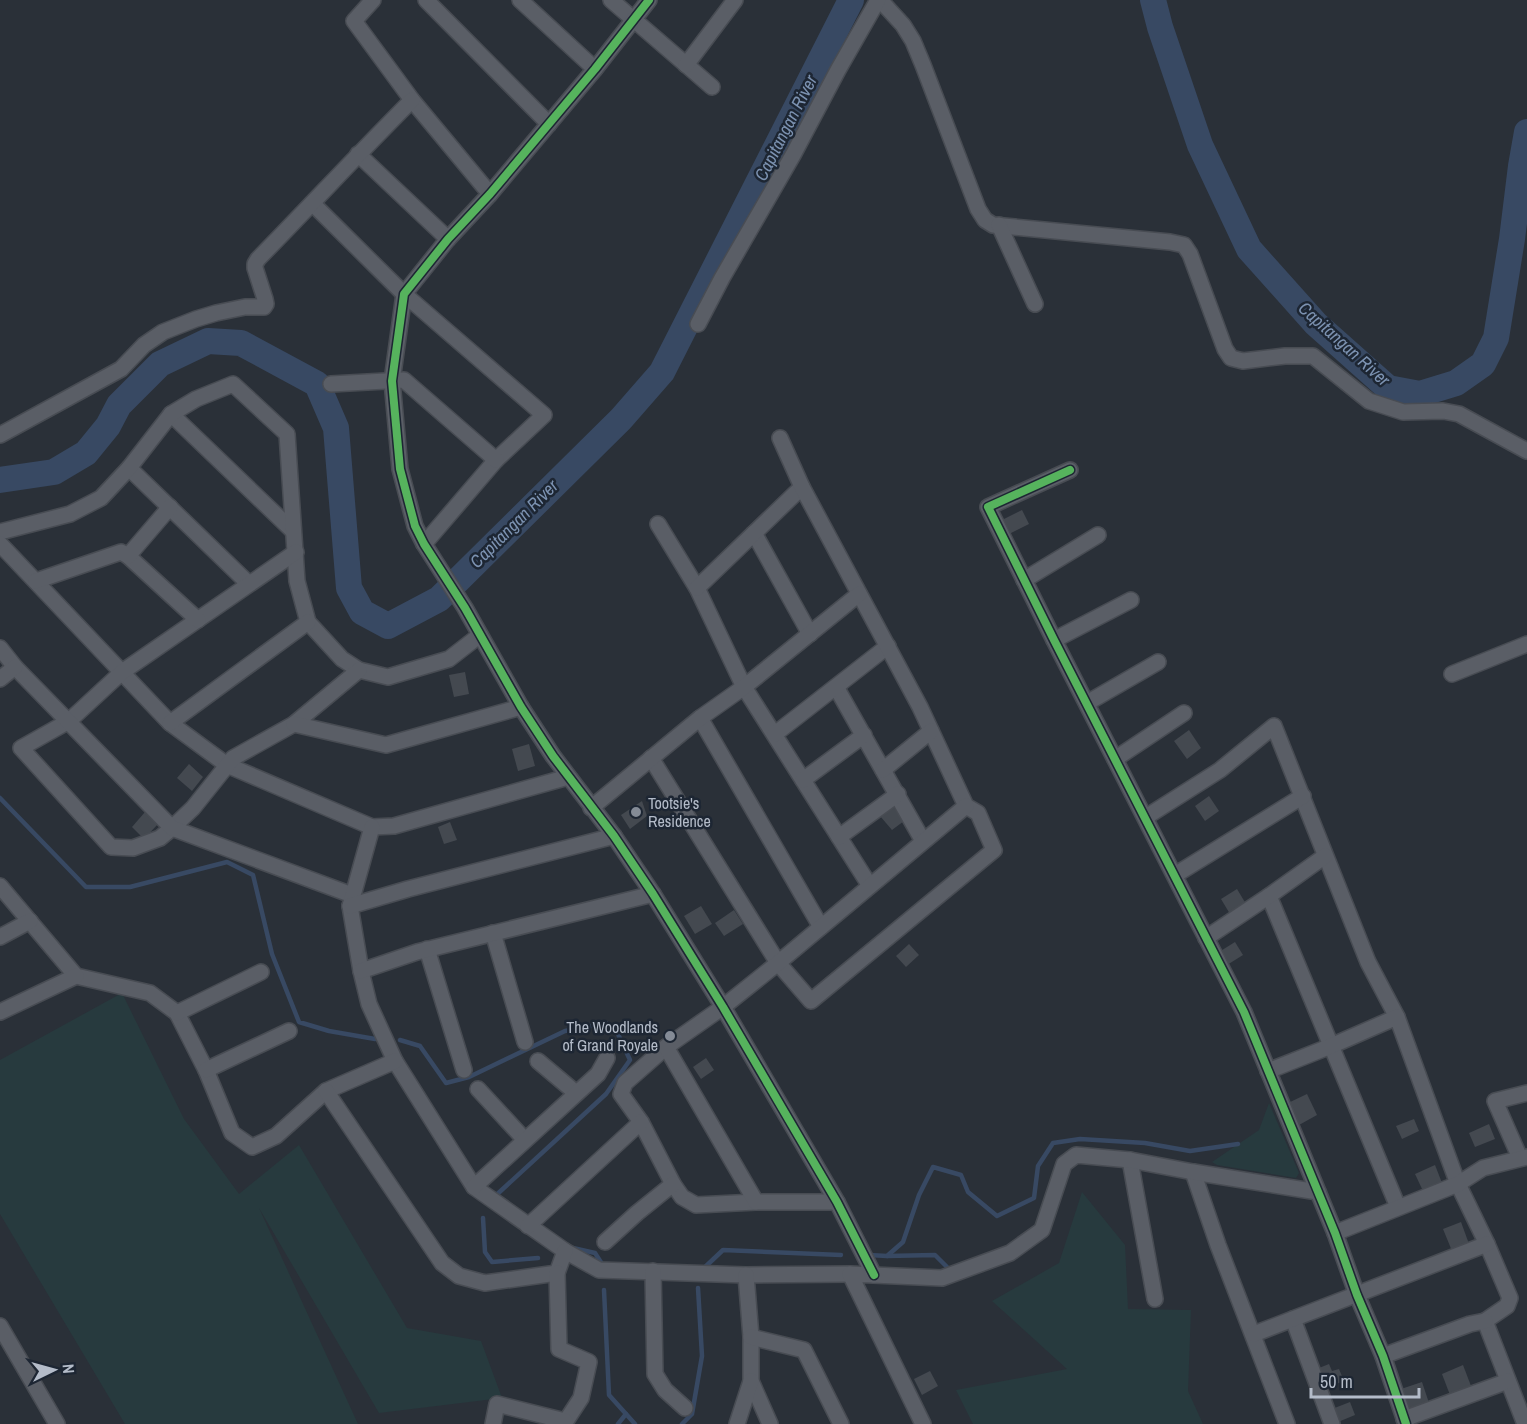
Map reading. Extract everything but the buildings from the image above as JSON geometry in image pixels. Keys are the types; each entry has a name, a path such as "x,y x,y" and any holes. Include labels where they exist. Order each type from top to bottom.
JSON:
{"street":[{"path":"373,0 354,21 412,100 490,194"},
{"path":"426,0 549,124"},
{"path":"520,0 595,69"},
{"path":"611,0 712,87"},
{"path":"650,0 549,124 490,194 448,239 404,294 392,381 400,469 415,526 424,544 465,608 521,707 568,777 614,836 723,1007 837,1202 874,1275"},
{"path":"686,65 735,0"},
{"path":"698,324 879,0 903,25 913,41 978,208 985,220 993,225 1184,245 1190,254 1225,349 1231,358 1244,361 1285,356 1313,356 1369,401 1403,411 1443,411 1459,414 1527,451"},
{"path":"0,435 121,369 144,345 163,332 196,319 245,307 264,306 265,299 255,264 258,259 412,100"},
{"path":"358,154 448,239"},
{"path":"313,204 404,294 544,415 496,460 424,544"},
{"path":"999,225 1035,304"},
{"path":"331,384 404,380 496,460"},
{"path":"0,532 70,514 101,498 129,468 171,414 196,399 233,384 287,434 297,581 308,622 342,659 359,670 388,677 449,659 480,635"},
{"path":"171,414 293,531"},
{"path":"651,758 778,963 812,1001 994,850 978,813 966,806 931,730 802,487 780,438"},
{"path":"129,468 249,584"},
{"path":"1070,470 988,507 1244,1012 1335,1233 1357,1295 1383,1356 1405,1421 1508,1381"},
{"path":"697,588 802,487"},
{"path":"128,556 170,507"},
{"path":"658,524 697,588 744,687 870,886"},
{"path":"754,533 810,634"},
{"path":"1024,580 1098,535"},
{"path":"0,544 170,723 227,765 372,827 394,826 568,777"},
{"path":"36,581 121,552 198,620"},
{"path":"296,552 122,672 69,721 21,748 111,847 133,848 160,838 172,828 193,808 232,758 294,724 359,670"},
{"path":"591,808 700,718 744,687 860,594"},
{"path":"1054,640 1131,600"},
{"path":"170,723 308,622"},
{"path":"1452,674 1527,644"},
{"path":"775,734 888,646"},
{"path":"0,648 15,668 172,828 351,900 408,889 614,836"},
{"path":"1087,703 1158,662"},
{"path":"0,679 15,668"},
{"path":"836,687 923,841"},
{"path":"294,724 386,745 521,707"},
{"path":"1115,759 1184,713"},
{"path":"700,718 821,927"},
{"path":"1146,817 1220,770 1274,726 1368,962 1397,1017 1458,1184 1510,1298 1507,1306 1485,1322 1470,1324 1383,1356"},
{"path":"884,770 931,730"},
{"path":"803,780 864,735"},
{"path":"839,837 898,794"},
{"path":"1175,875 1303,796"},
{"path":"837,1202 696,1205 682,1197 673,1184 641,1122 621,1094 625,1083 666,1047 723,1007 778,963 966,806"},
{"path":"372,827 351,900 361,971 369,1004 395,1061 474,1187 565,1251 599,1270 746,1275 850,1274 942,1278 1010,1253 1042,1230 1064,1164 1076,1155 1130,1160 1318,1192"},
{"path":"1206,938 1269,897 1325,856"},
{"path":"0,886 76,976 150,993 177,1013 206,1070 232,1133 252,1147 276,1136 326,1091 395,1061"},
{"path":"361,971 426,950 653,894"},
{"path":"1269,897 1398,1207"},
{"path":"0,937 30,921"},
{"path":"493,933 525,1042"},
{"path":"426,950 464,1070"},
{"path":"177,1013 261,972"},
{"path":"0,1012 76,976"},
{"path":"1268,1071 1397,1017"},
{"path":"206,1070 289,1031"},
{"path":"666,1047 756,1202"},
{"path":"474,1187 598,1074 607,1058"},
{"path":"538,1061 576,1093"},
{"path":"478,1089 525,1140"},
{"path":"326,1091 442,1263 459,1275 485,1283 557,1274"},
{"path":"1335,1233 1458,1184 1483,1168 1524,1157 1495,1101 1527,1093"},
{"path":"528,1226 641,1122"},
{"path":"1130,1160 1155,1299"},
{"path":"1193,1172 1218,1245 1287,1424"},
{"path":"605,1242 673,1184"},
{"path":"1254,1334 1487,1244"},
{"path":"493,1424 496,1404 565,1423 580,1398 589,1362 560,1349 557,1274 565,1251"},
{"path":"652,1271 655,1374 665,1390 685,1408"},
{"path":"850,1274 923,1424"},
{"path":"737,1424 751,1382 751,1337 746,1275"},
{"path":"1293,1319 1332,1424"},
{"path":"1485,1322 1526,1424"},
{"path":"0,1326 57,1424"},
{"path":"751,1337 804,1350 841,1424"},
{"path":"751,1382 770,1424"}],"green space":[{"path":"122,993 184,1119 239,1194 299,1145 407,1328 481,1341 502,1398 379,1413 259,1208 358,1424 125,1424 0,1214 0,1060"},
{"path":"1269,1103 1299,1173 1296,1178 1217,1165 1212,1162 1259,1130"},
{"path":"1082,1192 1125,1245 1128,1309 1191,1310 1188,1391 1203,1424 973,1424 956,1390 1067,1369 992,1301 1059,1263"}],"waterway":[{"name":"Capitangan River","path":"0,480 54,472 86,453 108,426 119,405 160,364 208,341 241,343 317,384 336,428 349,588 362,612 388,626 439,599 621,419 662,372 851,0"},
{"name":"Capitangan River","path":"1153,0 1200,145 1249,249 1316,324 1388,388 1420,394 1456,383 1483,364 1496,338 1527,132"},
{"path":"0,798 86,887 130,887 227,862 253,875 272,954 299,1022 329,1031 375,1039"},
{"path":"400,1040 420,1046 446,1083 469,1077 565,1031 606,1023 618,1034 630,1060 606,1094 493,1198"},
{"path":"869,1255 887,1256 903,1242 919,1195 933,1167 961,1175 968,1192 997,1216 1034,1198 1038,1166 1053,1143 1080,1139 1145,1143 1190,1151 1238,1144"},
{"path":"483,1218 485,1252 492,1262 538,1258"},
{"path":"573,1248 595,1253 604,1267"},
{"path":"704,1268 723,1250 841,1255"},
{"path":"887,1256 935,1255 950,1270"},
{"path":"682,1424 692,1414 702,1356 698,1288"},
{"path":"604,1290 609,1395 635,1424"},
{"path":"618,1424 626,1414"}],"cycle path":[{"path":"649,0 595,69 490,194 448,239 404,294 392,381 400,469 415,526 424,544 465,608 521,707 553,756 614,836 723,1007 837,1202 874,1275"},
{"path":"1070,470 988,507 1244,1012 1335,1233 1357,1295 1383,1356 1406,1424"}],"place":[{"name":"Tootsie's Residence","path":"636,812"},
{"name":"The Woodlands of Grand Royale","path":"670,1036"}]}
